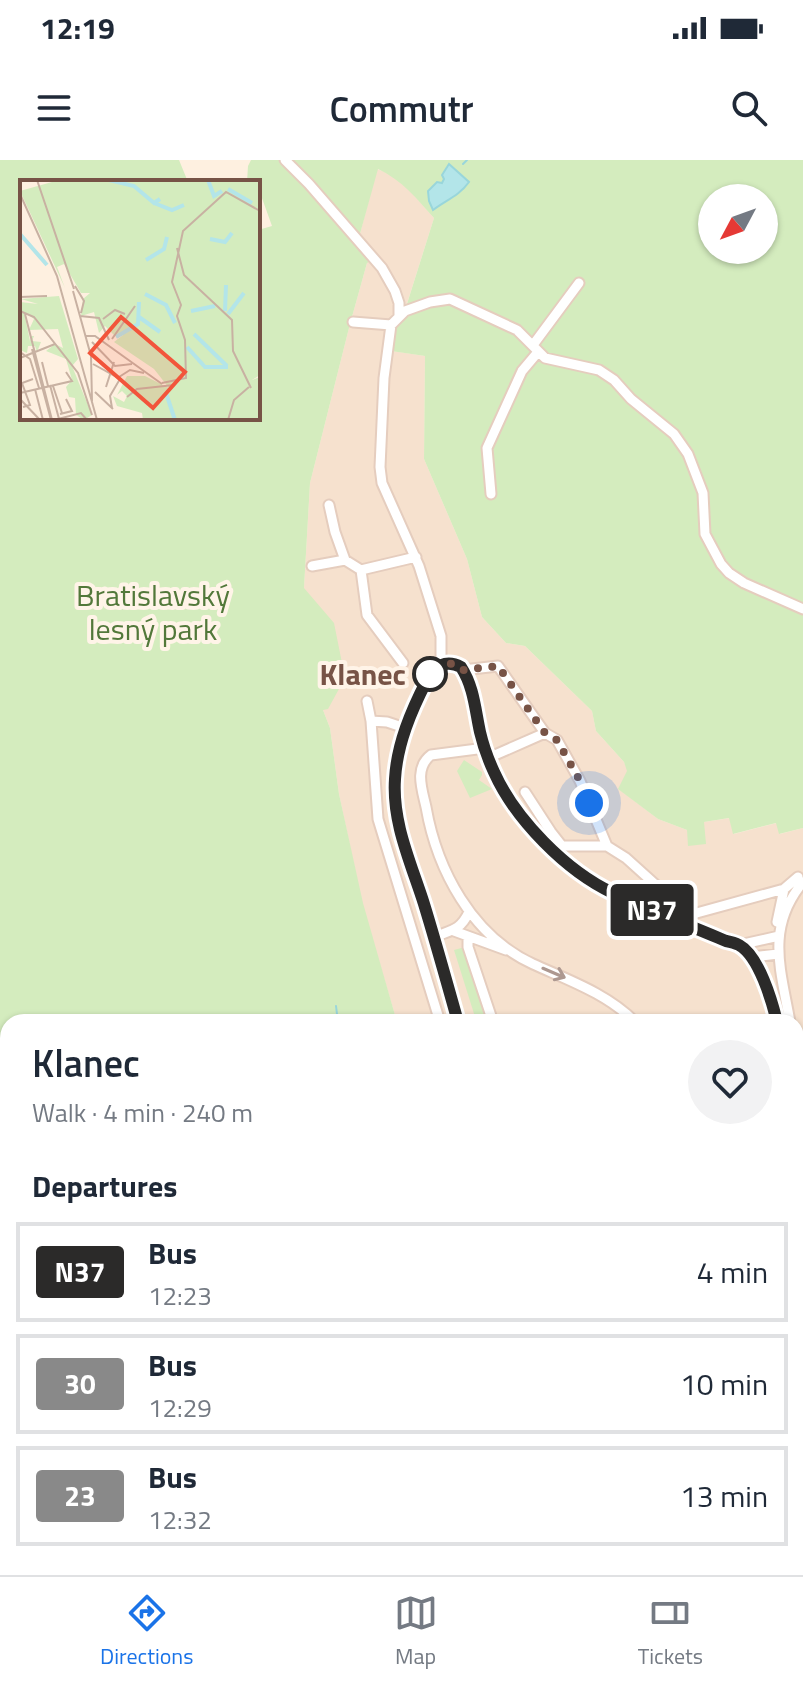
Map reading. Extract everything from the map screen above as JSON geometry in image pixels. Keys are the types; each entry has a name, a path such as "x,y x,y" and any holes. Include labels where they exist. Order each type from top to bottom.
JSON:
{"street":[{"path":"285,160 382,268 395,291 399,316"},
{"path":"491,494 487,448 522,371 579,283"},
{"path":"441,665 441,636 416,557 380,475 385,367 391,325 405,311 430,302 450,299 506,323 523,334 545,358 606,374 674,434 688,454 699,478 704,502 705,534 721,564 744,583 803,609"},
{"path":"353,322 391,325"},
{"path":"329,505 345,560 361,570 416,557"},
{"path":"312,566 345,560"},
{"path":"361,570 367,615 403,663"},
{"path":"456,1014 399,827 394,801 398,752 405,728 434,669 454,664 463,670 474,696 486,753 499,783 521,818 559,849 582,875 611,893 685,918 739,945 752,957 774,1014"},
{"path":"463,670 498,666 545,733 557,740 580,781 607,846 626,858 685,918"},
{"path":"367,701 378,819 438,1014"},
{"path":"371,721 405,728"},
{"path":"509,951 469,912 453,886 427,815 420,773 424,760 431,755 486,753 545,733"},
{"path":"525,792 559,849"},
{"path":"559,849 607,846"},
{"path":"685,918 784,889 801,880"},
{"path":"739,945 778,933 801,880"},
{"path":"784,889 777,920 778,954 789,1014"},
{"path":"434,937 454,931 469,912"},
{"path":"454,931 509,951 597,994 627,1014"},
{"path":"468,938 468,947 490,1014"},
{"path":"752,957 778,954"}],"shaded area":[{"path":"377,169 405,185 434,218 392,351 425,356 424,459 467,559 482,617 506,643 525,646 592,711 596,731 624,762 628,771 619,789 658,819 687,830 704,822 730,818 734,834 777,823 780,834 803,828 803,1014 395,1014 362,903 339,794 330,728 323,710 304,588 310,483 367,263 358,241"}],"green space":[{"name":"Bratislavský lesný park","path":"0,160 179,160 187,180 20,180 20,420 260,420 260,229 272,226 260,193 260,180 247,180 251,160 803,160 803,828 779,834 776,823 733,834 729,818 704,822 706,844 688,846 687,830 658,819 618,789 627,771 624,762 596,731 592,711 525,646 506,643 482,617 467,559 424,459 425,356 391,351 391,325 406,307 434,218 402,184 378,169 358,241 374,259 367,263 310,483 304,588 334,623 345,678 328,709 323,710 330,728 339,794 363,903 395,1014 0,1014"},
{"path":"464,760 482,772 479,780 492,789 470,798 457,771"},
{"path":"465,947 485,1014 474,1014 454,950"}],"water":[{"path":"449,164 469,182 433,210 428,191 437,182 442,183 442,175"}],"waterway":[{"path":"463,164 467,160"},
{"path":"336,1006 337,1014"}],"bus line":[{"name":"N37","path":"456,1014 399,827 394,801 398,752 405,728 432,671 450,663 461,667 467,678 490,764 521,818 582,875 611,893 739,945 752,957 774,1014"}],"place":[{"name":"Klanec","path":"430,674"}],"route":[{"path":"430,674 446,663 463,670 498,666 545,733 557,740 589,803"}]}
